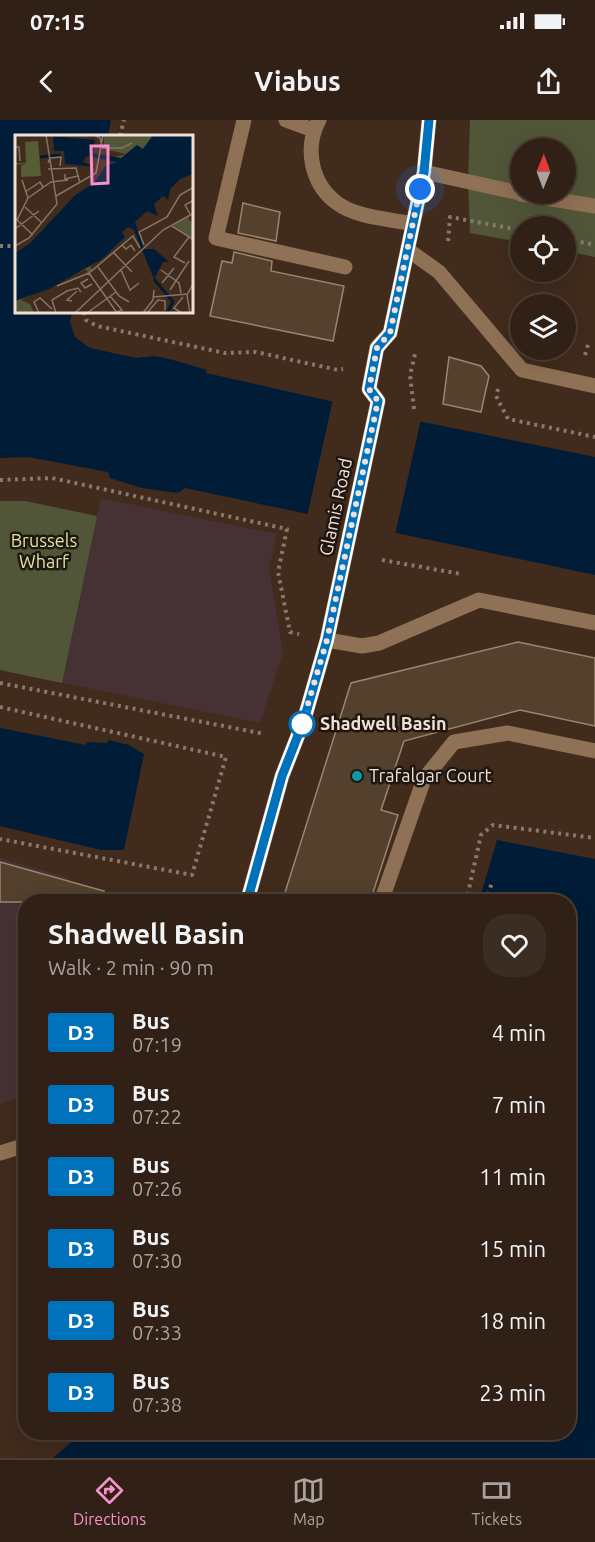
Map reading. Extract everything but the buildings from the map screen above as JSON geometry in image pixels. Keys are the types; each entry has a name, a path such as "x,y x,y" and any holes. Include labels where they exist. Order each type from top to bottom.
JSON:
{"street":[{"path":"244,120 216,238 345,267"},
{"path":"286,120 316,125 310,148 313,168 322,187 338,204 359,213 413,224"},
{"name":"Glamis Road","path":"249,894 282,776 304,720 327,640 378,401 369,389 377,348 390,333 424,172 429,120"},
{"path":"424,172 510,191"},
{"path":"576,203 595,207"},
{"path":"408,250 439,272 505,353 522,370 595,386"},
{"path":"327,640 362,646 379,643 479,600 595,623"},
{"path":"384,894 424,779 454,742 508,733 595,751"},
{"path":"0,1153 18,1147"}],"path":[{"path":"120,135 124,120"},
{"path":"450,217 510,228"},
{"path":"576,241 595,245"},
{"path":"84,314 86,320 97,326 225,353 256,352 338,370 350,367"},
{"path":"505,353 496,396 508,419 595,437"},
{"path":"403,374 410,375 414,409"},
{"path":"0,480 52,478 287,529 278,572 290,632 327,640"},
{"path":"0,683 250,731"},
{"path":"0,707 226,757 192,875 0,839"},
{"path":"468,894 481,835 493,825 595,838"},
{"path":"488,894 492,882"}],"shaded area":[{"path":"101,498 277,534 269,568 283,652 260,723 0,670 0,501 25,501 97,516"},
{"path":"0,858 70,878 65,894 18,894 18,1098 0,1104"}],"green space":[{"path":"470,120 595,120 595,257 576,253 576,216 510,216 510,240 470,233 468,182"},
{"name":"Brussels Wharf","path":"0,501 25,501 97,516 62,683 0,670"}],"water":[{"path":"0,120 111,120 108,135 15,135 15,314 72,314 70,322 75,337 90,348 136,358 155,356 207,370 206,373 423,422 595,457 595,575 185,488 178,493 142,488 110,478 108,472 28,457 0,458"},
{"path":"0,728 86,745 87,742 107,743 108,740 129,745 144,754 124,850 101,850 0,826"},
{"path":"497,840 595,859 595,1458 53,1458 74,1440 576,1440 576,894 481,894"}],"pier":[{"path":"333,399 421,419 395,535 307,517"}],"bus line":[{"name":"D3","path":"249,894 282,776 304,720 327,640 378,401 369,389 377,348 390,333 424,172 429,120"}],"place":[{"name":"Shadwell Basin","path":"302,724"},
{"name":"Trafalgar Court","path":"357,776"}],"route":[{"path":"302,724 327,640 378,401 369,389 377,348 390,333 420,189"}]}
